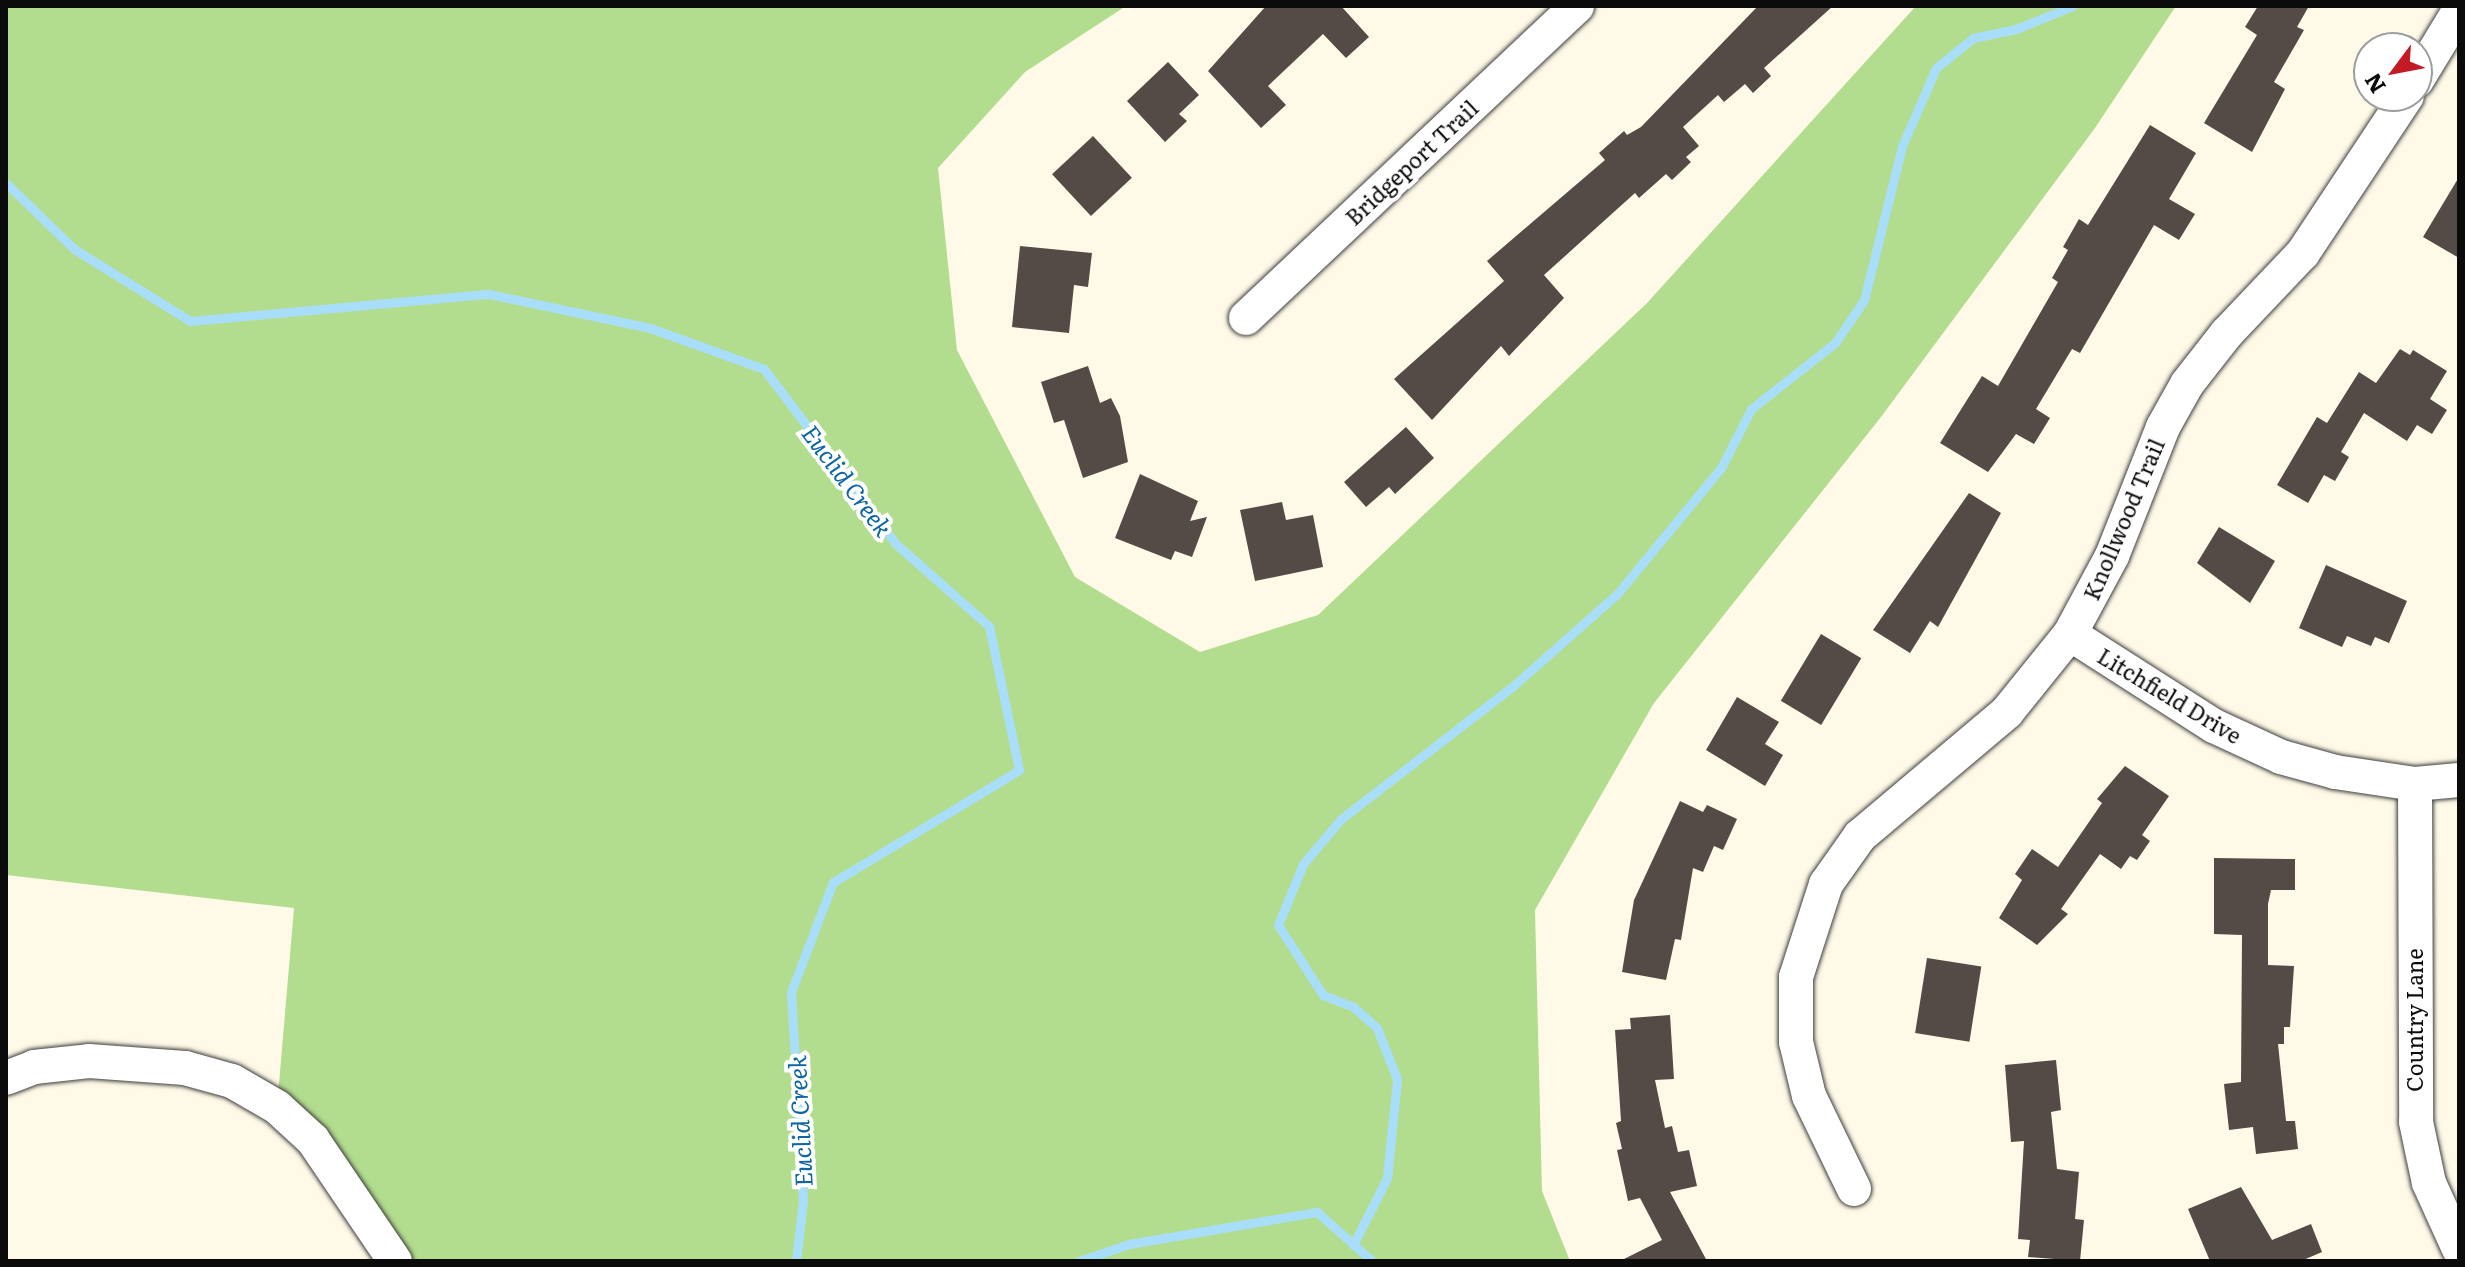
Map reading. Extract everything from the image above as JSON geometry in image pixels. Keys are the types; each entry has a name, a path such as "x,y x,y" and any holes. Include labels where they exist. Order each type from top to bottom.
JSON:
{"street":[{"name":"Bridgeport Trail","path":"1246,318 1577,6"},
{"path":"2433,65 2449,50 2459,11"},
{"name":"Knollwood Trail","path":"1854,1189 1809,1096 1796,1042 1796,977 1813,913 1834,870 1860,836 1999,720 2070,634 2112,556 2163,427 2187,384 2227,333 2303,253 2396,112"},
{"name":"Litchfield Drive","path":"2070,634 2214,726 2255,746 2335,772 2415,784 2459,780"},
{"name":"Country Lane","path":"2415,784 2416,1122 2429,1183 2459,1249"},
{"path":"6,1078 34,1067 89,1061 185,1068 232,1081 277,1107 313,1140 395,1261"}],"green space":[{"path":"6,6 1126,6 1025,72 938,168 957,350 1075,577 1200,652 1318,615 1647,303 1916,6 2176,6 2095,128 1881,417 1654,703 1535,910 1542,1191 1570,1261 395,1261 277,1107 294,908 6,875"}],"building":[{"path":"1266,6 1341,6 1369,37 1346,58 1323,34 1268,86 1286,105 1261,128 1208,71"},
{"path":"1758,6 1833,6 1764,68 1771,76 1753,93 1745,84 1724,102 1718,95 1683,127 1699,146 1686,157 1691,162 1672,180 1666,174 1639,198 1635,193 1544,275 1564,298 1509,356 1501,346 1432,420 1394,379 1504,281 1487,261 1605,160 1599,153 1624,131 1627,135 1641,127"},
{"path":"2258,6 2309,6 2297,27 2304,30 2274,82 2285,89 2252,152 2204,123 2257,35 2245,27"},
{"path":"1168,62 1199,95 1179,114 1187,121 1165,142 1127,101"},
{"path":"2150,125 2196,153 2169,199 2195,214 2179,240 2154,225 2080,353 2072,349 2036,409 2050,418 2034,444 2016,434 1988,472 1940,443 1982,376 1998,386 2058,282 2052,278 2068,250 2063,247 2079,219 2088,225"},
{"path":"1093,136 1132,178 1091,216 1052,174"},
{"path":"2459,177 2459,258 2423,237"},
{"path":"1020,246 1092,253 1088,287 1074,285 1069,333 1012,327"},
{"path":"2400,349 2410,355 2413,350 2447,371 2430,399 2447,410 2432,434 2417,425 2407,441 2364,413 2341,452 2349,457 2335,481 2324,475 2308,503 2277,485 2317,417 2327,423 2359,372 2376,383"},
{"path":"1088,366 1100,403 1111,398 1120,416 1128,462 1083,478 1064,420 1054,423 1041,382"},
{"path":"1406,427 1434,458 1395,494 1389,487 1366,507 1344,482"},
{"path":"1140,474 1198,501 1190,521 1207,517 1192,557 1175,551 1171,560 1115,538"},
{"path":"1969,493 2001,513 1938,627 1930,621 1910,653 1873,630"},
{"path":"1282,502 1286,520 1313,515 1323,567 1255,581 1240,510"},
{"path":"2219,527 2275,561 2250,603 2197,563"},
{"path":"2326,565 2407,601 2389,643 2375,637 2371,646 2347,636 2342,647 2299,628"},
{"path":"1821,634 1861,658 1821,725 1781,701"},
{"path":"1737,697 1779,722 1765,744 1783,755 1765,786 1706,750"},
{"path":"2125,766 2169,796 2142,835 2150,841 2137,860 2130,856 2121,869 2100,854 2061,909 2068,914 2037,945 1999,918 2022,880 2015,874 2032,849 2058,867 2102,803 2097,799"},
{"path":"1680,801 1703,812 1707,805 1737,819 1723,850 1714,846 1703,872 1693,868 1681,940 1675,939 1666,980 1622,972 1634,900"},
{"path":"2214,858 2295,859 2295,890 2271,890 2268,904 2268,965 2294,966 2290,1027 2284,1027 2284,1044 2278,1044 2286,1121 2295,1121 2298,1149 2256,1154 2253,1127 2229,1130 2224,1084 2241,1082 2242,935 2214,934"},
{"path":"1927,958 1981,967 1969,1042 1915,1033"},
{"path":"1670,1015 1674,1079 1655,1080 1665,1128 1672,1126 1678,1152 1689,1150 1697,1186 1670,1192 1707,1261 1620,1261 1662,1240 1640,1198 1628,1201 1617,1150 1622,1149 1616,1123 1621,1121 1615,1030 1631,1029 1630,1018"},
{"path":"2056,1060 2061,1110 2051,1112 2057,1169 2079,1172 2075,1219 2084,1220 2080,1261 2028,1257 2030,1240 2018,1239 2024,1141 2011,1142 2005,1065"},
{"path":"2241,1187 2272,1240 2311,1224 2322,1252 2301,1261 2210,1261 2188,1209"}],"waterway":[{"path":"1353,1245 1387,1178 1397,1079 1377,1028 1354,1007 1323,995 1278,925 1303,864 1341,819 1512,687 1617,594 1721,468 1751,409 1835,343 1864,300 1902,146 1936,68 1973,38 2016,29 2073,6"},
{"name":"Euclid Creek","path":"6,183 74,249 190,321 489,294 650,328 764,369 896,544 989,626 1019,770 833,882 791,992 803,1200 796,1261"},
{"name":"Euclid Creek","path":"1079,1261 1129,1244 1317,1212 1372,1261"}]}
